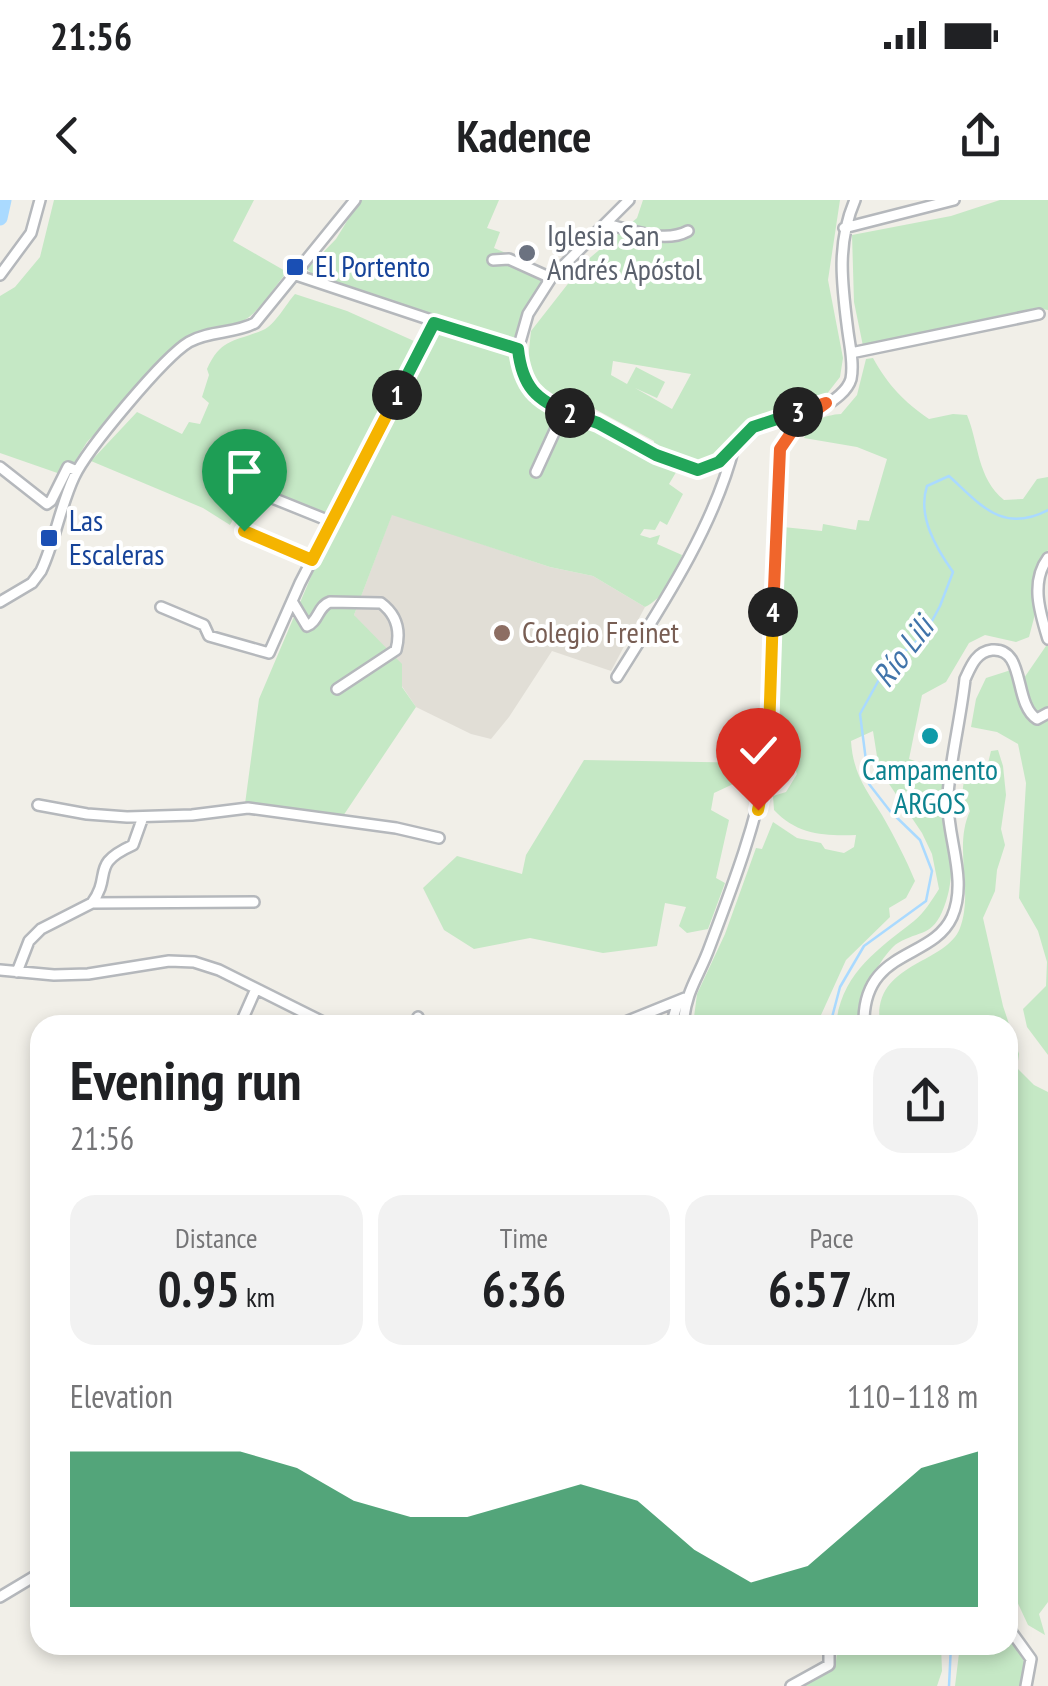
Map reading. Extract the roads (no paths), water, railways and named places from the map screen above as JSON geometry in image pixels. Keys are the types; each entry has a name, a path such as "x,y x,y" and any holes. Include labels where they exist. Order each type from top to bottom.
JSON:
{"street":[{"path":"0,275 30,233 40,200"},
{"path":"0,602 32,584 41,572 77,470 101,437 179,349 203,336 255,323 355,200"},
{"path":"629,200 552,278 528,314 518,349 520,368 535,397 598,423 656,455 698,470 719,462 753,427 836,399 848,385 851,353 841,277 844,228 855,200"},
{"path":"844,228 954,200"},
{"path":"606,224 666,238 688,231"},
{"path":"492,260 509,259 552,278"},
{"path":"293,274 518,349"},
{"path":"851,353 1039,314"},
{"path":"161,607 204,625 209,636 268,653 434,323"},
{"path":"675,1015 708,952 758,810 768,762 780,449 797,424 826,403"},
{"path":"536,472 564,411"},
{"path":"617,677 656,616 720,494 734,444"},
{"path":"0,467 47,504 68,468 77,470"},
{"path":"255,492 332,522"},
{"path":"244,531 312,560"},
{"path":"1048,558 1042,566 1038,587 1040,615 1048,639"},
{"path":"292,602 306,626 330,602 381,603 396,620 396,650 337,689"},
{"path":"864,1015 869,994 882,973 898,956 944,931 954,914 958,871 948,796 965,679 971,664 980,654 994,650 1008,654 1014,663 1025,709 1038,719 1048,713"},
{"path":"38,804 88,814 143,817 192,816 248,808 440,838"},
{"path":"18,972 29,940 98,895 105,863 133,845 143,817"},
{"path":"92,902 254,902"},
{"path":"0,970 76,974 169,961 194,962 316,1015"},
{"path":"244,1015 255,990"},
{"path":"644,1015 682,1000"},
{"path":"682,1000 683,1015"},
{"path":"0,1597 30,1578"},
{"path":"1018,1641 1031,1660 1026,1686"},
{"path":"791,1686 829,1665 830,1655"}],"waterway":[{"path":"0,218 4,200"},
{"name":"Río Lili","path":"833,1015 840,987 864,946 926,901 932,871 920,840 869,784 860,714 886,667 925,634 953,572 926,520 927,486 949,476 982,506 1005,517 1032,517 1048,510"},
{"name":"Río Lili","path":"949,1686 951,1655"}],"place":[{"name":"Iglesia San Andrés Apóstol","path":"527,253"},
{"name":"El Portento","path":"295,267"},
{"name":"Las Escaleras","path":"49,538"},
{"name":"Colegio Freinet","path":"502,633"},
{"name":"Campamento ARGOS","path":"930,736"}]}
